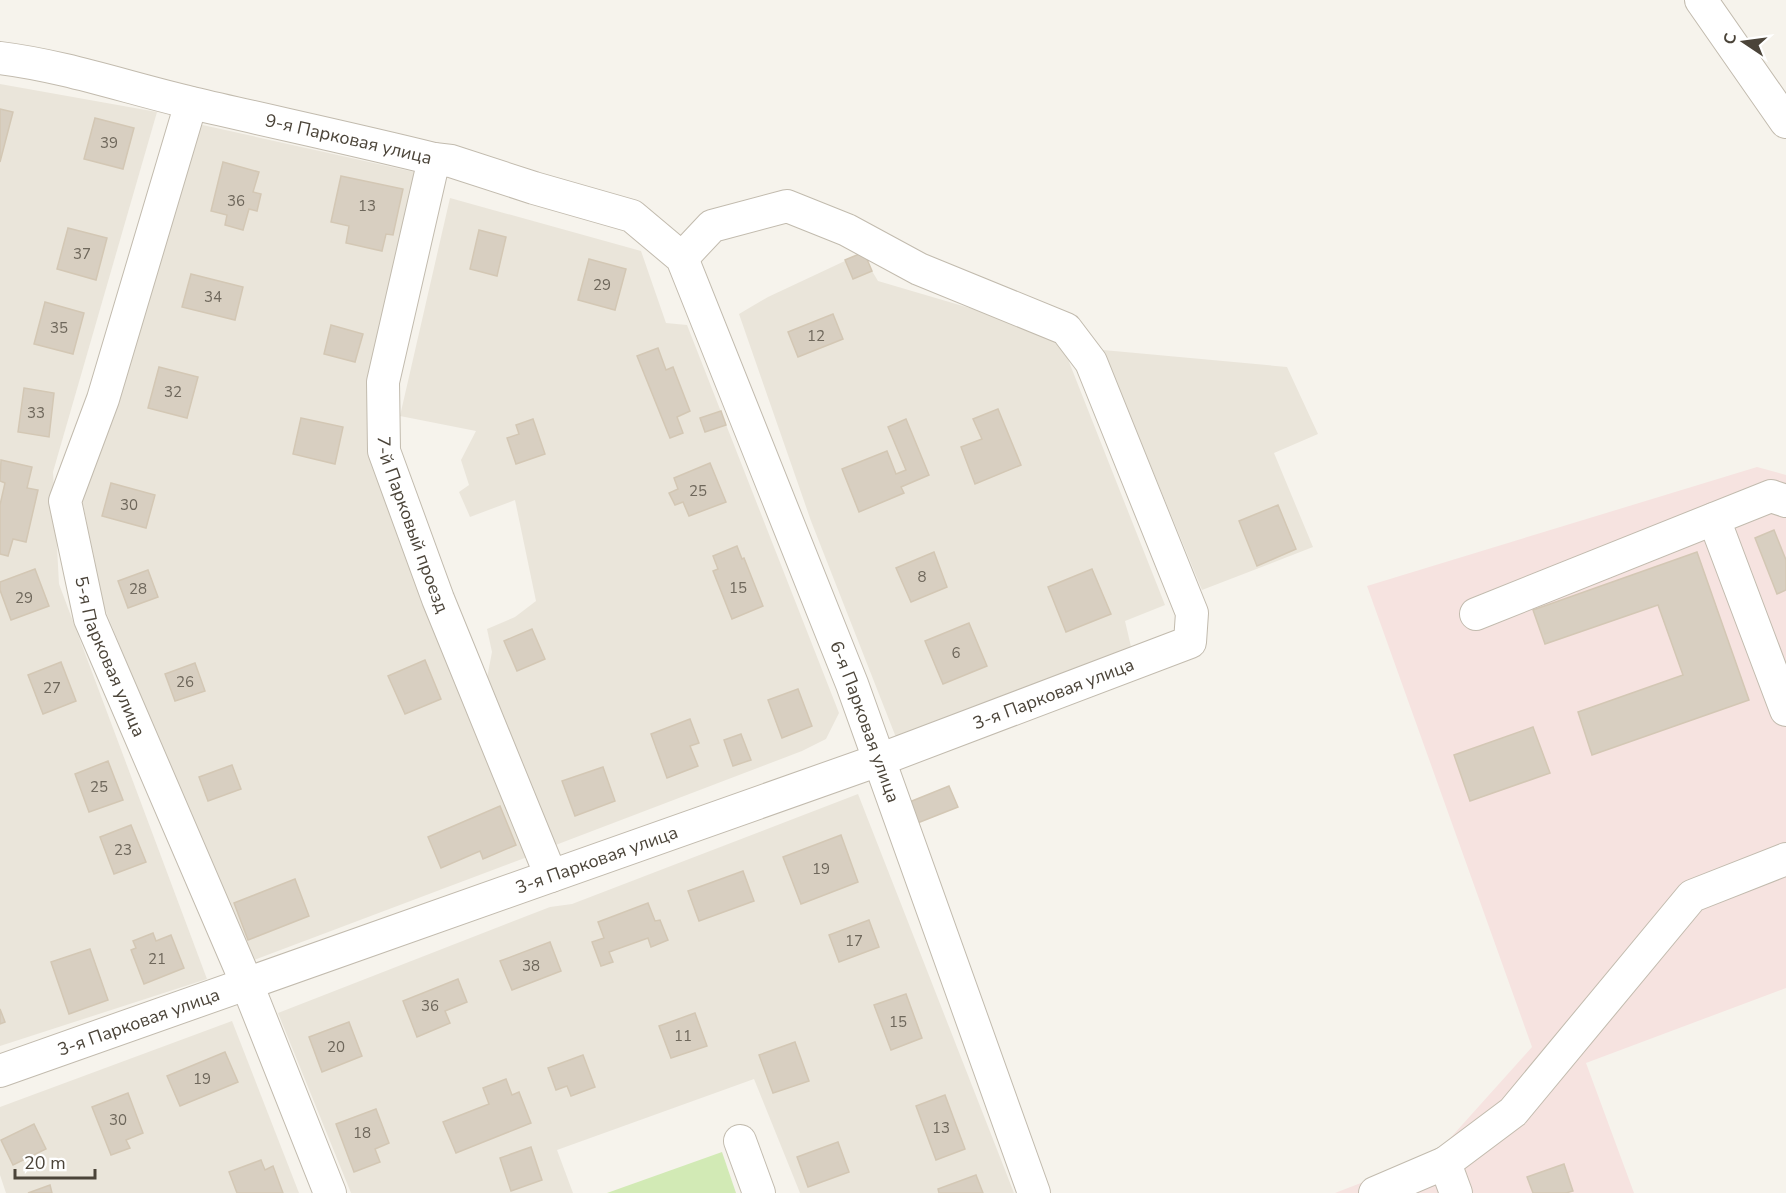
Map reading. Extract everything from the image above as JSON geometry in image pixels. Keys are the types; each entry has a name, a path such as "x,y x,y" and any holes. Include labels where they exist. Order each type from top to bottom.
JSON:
{"street":[{"path":"1701,0 1786,122"},
{"name":"9-я Парковая улица","path":"0,58 31,62 192,103 451,161 632,216 681,258"},
{"name":"5-я Парковая улица","path":"192,103 103,399 65,501 90,619 247,984 330,1193"},
{"name":"7-й Парковый проезд","path":"434,159 383,382 384,451 438,599 551,876"},
{"name":"3-я Парковая улица","path":"0,1071 879,760 1190,642 1192,613 1091,362 1066,329 920,269 847,230 787,206 712,226 681,258"},
{"name":"6-я Парковая улица","path":"681,258 852,684 1034,1193"},
{"path":"1476,614 1771,496 1786,501"},
{"path":"1714,519 1786,710"},
{"path":"1375,1193 1445,1163 1513,1112 1692,896 1786,859"},
{"path":"740,1141 759,1193"},
{"path":"1445,1163 1456,1193"}],"shaded area":[{"path":"0,84 157,112 53,472 59,584 207,979 0,1046"},
{"path":"198,124 419,173 370,376 369,457 530,856 249,962 104,607 82,500"},
{"path":"450,198 641,251 666,323 687,325 839,713 826,739 802,751 553,846 487,678 492,652 487,629 515,617 536,601 515,500 470,517 459,492 469,485 461,460 476,431 400,416"},
{"path":"864,252 878,281 1058,334 1165,605 1125,621 1132,651 897,740 811,521 739,314 768,297"},
{"path":"1103,350 1287,367 1318,434 1274,453 1313,547 1202,590"},
{"path":"1757,467 1786,475 1786,988 1586,1063 1634,1193 1335,1193 1436,1154 1532,1047 1367,586"},
{"path":"858,794 1014,1193 800,1193 754,1079 557,1150 573,1193 351,1193 278,1013 550,907 572,904"},
{"path":"232,1021 299,1193 6,1193 0,1175 0,1107"}],"green space":[{"path":"722,1152 736,1193 607,1193"}],"building":[{"path":"0,109 13,112 0,162"},
{"path":"95,118 134,128 123,169 84,159"},
{"path":"223,162 259,172 253,192 261,194 257,211 249,209 243,230 225,225 227,215 211,211"},
{"path":"341,176 403,189 393,235 386,234 382,251 346,243 349,226 331,222"},
{"path":"68,228 107,238 96,280 57,269"},
{"path":"479,230 506,237 497,276 470,269"},
{"path":"864,252 872,271 853,279 845,260"},
{"path":"589,259 626,269 615,310 578,300"},
{"path":"191,274 243,287 235,320 182,307"},
{"path":"45,302 84,313 73,354 34,344"},
{"path":"833,314 843,339 798,357 788,332"},
{"path":"331,325 363,334 355,362 324,354"},
{"path":"658,348 666,370 673,367 690,411 677,417 683,433 670,438 637,356"},
{"path":"159,367 198,377 187,418 148,408"},
{"path":"24,388 54,393 49,437 18,432"},
{"path":"998,409 1021,465 975,484 961,447 982,439 973,419"},
{"path":"721,411 726,425 705,432 700,418"},
{"path":"301,418 343,427 335,464 293,454"},
{"path":"533,419 545,454 516,464 507,438 519,434 516,425"},
{"path":"906,419 929,475 901,487 904,493 859,512 842,469 887,451 896,474 906,470 888,427"},
{"path":"1,460 32,467 27,488 38,490 26,542 13,539 8,556 0,554 0,505 5,483 0,481"},
{"path":"710,463 726,502 689,516 683,502 675,505 669,493 678,489 674,478"},
{"path":"111,483 155,495 146,528 102,516"},
{"path":"1278,505 1296,549 1257,566 1239,521"},
{"path":"1774,530 1786,560 1786,590 1777,594 1755,538"},
{"path":"737,546 763,606 732,619 713,571 718,569 713,556"},
{"path":"934,552 947,587 911,602 896,568"},
{"path":"1697,552 1749,700 1592,755 1578,712 1683,675 1658,605 1545,644 1533,610"},
{"path":"35,569 49,606 11,620 0,590 0,582"},
{"path":"1092,569 1111,614 1066,632 1048,587"},
{"path":"148,570 158,597 128,608 118,581"},
{"path":"969,623 987,666 943,684 925,641"},
{"path":"532,629 545,659 517,671 504,641"},
{"path":"425,660 441,699 405,714 388,676"},
{"path":"61,662 76,701 43,714 28,675"},
{"path":"195,663 205,691 175,701 165,674"},
{"path":"798,689 812,726 782,738 768,700"},
{"path":"690,719 699,743 690,746 698,766 667,778 651,734"},
{"path":"1533,727 1550,773 1470,801 1454,755"},
{"path":"741,734 751,760 733,766 724,740"},
{"path":"108,761 123,800 89,812 75,774"},
{"path":"232,765 241,789 208,801 199,777"},
{"path":"603,767 615,801 575,816 562,781"},
{"path":"949,786 958,807 915,824 907,803"},
{"path":"500,806 516,845 483,859 480,851 441,868 428,837"},
{"path":"131,825 146,862 114,874 100,837"},
{"path":"841,835 858,882 801,904 783,857"},
{"path":"743,871 754,901 699,921 688,891"},
{"path":"295,879 309,916 248,940 234,903"},
{"path":"648,903 655,921 660,920 668,940 651,947 648,938 609,952 613,962 601,966 592,942 604,938 598,922"},
{"path":"869,920 879,947 839,962 829,935"},
{"path":"153,933 156,941 171,935 184,968 144,984 131,950 136,948 133,941"},
{"path":"550,942 561,971 512,990 500,961"},
{"path":"90,949 108,1000 69,1014 51,962"},
{"path":"458,979 467,1002 445,1011 450,1023 417,1037 403,1001"},
{"path":"906,994 922,1038 891,1050 874,1005"},
{"path":"0,1009 5,1022 0,1024"},
{"path":"695,1013 707,1046 671,1058 659,1026"},
{"path":"349,1022 362,1056 322,1072 309,1037"},
{"path":"795,1042 809,1081 773,1093 759,1055"},
{"path":"225,1052 238,1082 180,1106 167,1076"},
{"path":"583,1055 595,1087 571,1096 567,1086 556,1090 548,1068"},
{"path":"506,1079 512,1095 519,1092 531,1123 456,1153 443,1122 489,1104 483,1088"},
{"path":"128,1093 143,1133 126,1140 130,1148 111,1155 92,1107"},
{"path":"945,1095 965,1149 936,1160 916,1106"},
{"path":"376,1109 389,1143 375,1149 380,1162 354,1172 336,1124"},
{"path":"34,1124 46,1149 13,1165 1,1140"},
{"path":"838,1142 849,1172 808,1187 797,1157"},
{"path":"531,1147 542,1180 511,1191 500,1158"},
{"path":"261,1160 265,1170 273,1166 283,1193 237,1193 229,1172"},
{"path":"1564,1164 1573,1191 1533,1193 1527,1177"},
{"path":"976,1175 983,1193 939,1193 938,1189"},
{"path":"50,1185 52,1193 28,1193"}]}
